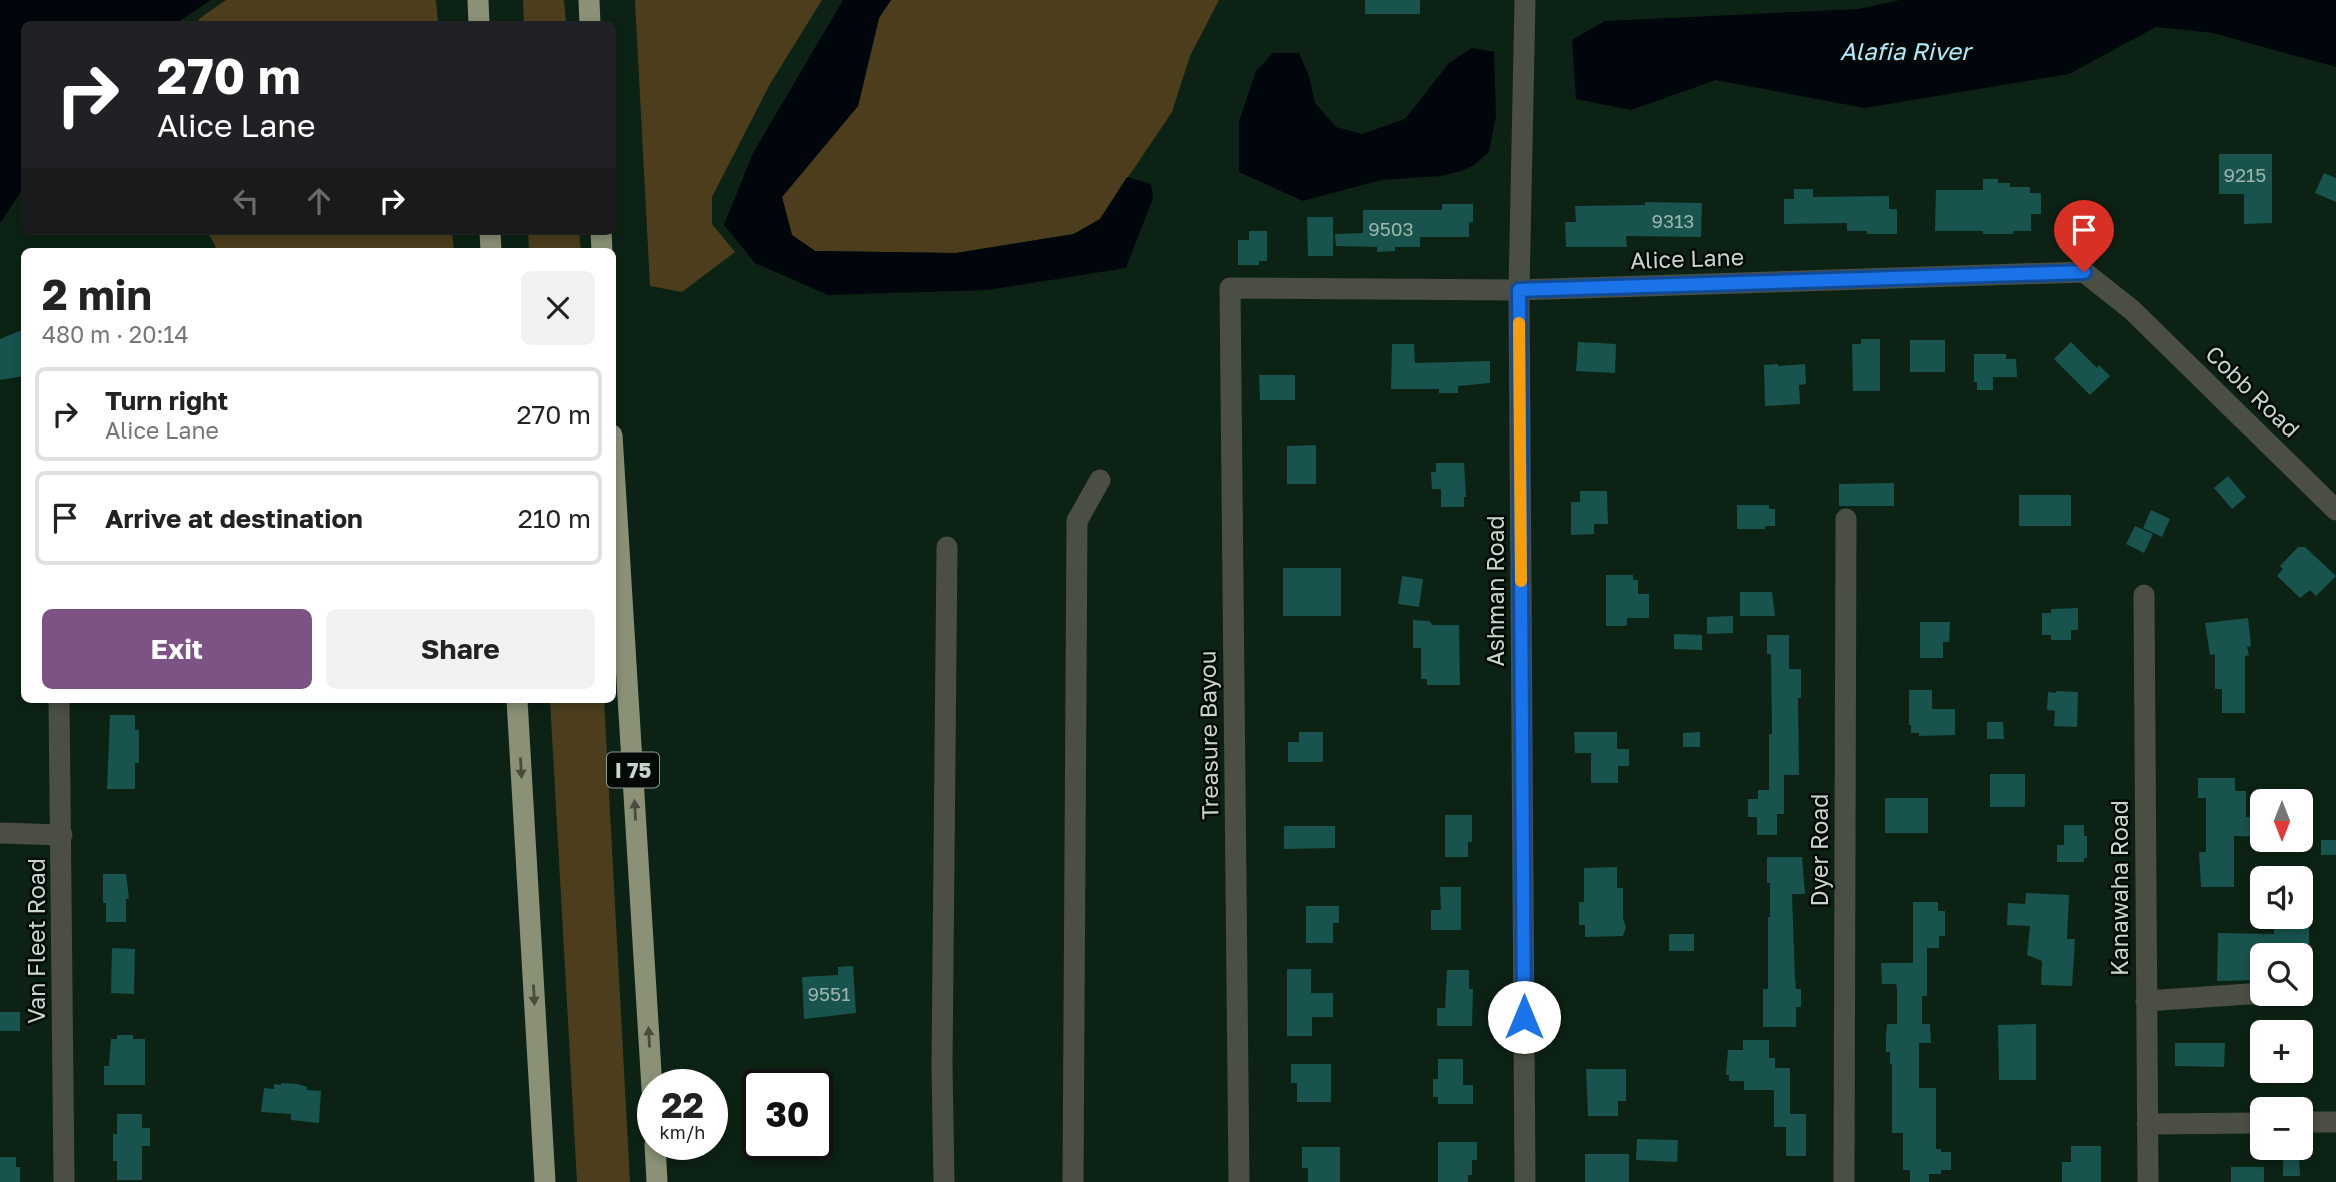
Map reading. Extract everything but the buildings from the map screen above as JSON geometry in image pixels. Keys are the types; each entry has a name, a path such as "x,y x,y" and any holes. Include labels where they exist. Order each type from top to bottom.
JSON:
{"highway":[{"path":"478,0 479,21"},
{"path":"589,0 590,21"},
{"name":"I 75","path":"616,500 651,1069"},
{"path":"516,703 545,1182"},
{"path":"656,1160 657,1182"}],"street":[{"name":"Ashman Road","path":"1525,0 1519,290 1525,1182"},
{"name":"Alice Lane","path":"1230,288 1519,290 2084,272 2132,310"},
{"name":"Treasure Bayou","path":"1230,288 1239,1182"},
{"name":"Cobb Road","path":"2132,310 2336,510"},
{"path":"1073,1182 1077,521 1100,480"},
{"name":"Dyer Road","path":"1844,1182 1846,519"},
{"path":"944,1182 942,1065 947,547"},
{"name":"Kanawaha Road","path":"2144,594 2148,1182"},
{"name":"Van Fleet Road","path":"59,703 64,1182"},
{"path":"0,833 62,835"},
{"path":"2146,1001 2250,994"},
{"path":"2313,1122 2336,1122"},
{"path":"2147,1124 2250,1123"}],"shaded area":[{"path":"226,0 436,0 438,21 198,21"},
{"path":"523,0 564,0 566,21 524,21"},
{"path":"635,0 822,0 770,84 712,197 712,224 735,252 682,292 650,286"},
{"path":"891,0 1219,0 1190,56 1172,112 1100,219 1074,234 956,253 815,251 792,235 782,197 858,106 879,18"},
{"path":"209,235 452,235 454,248 215,248"},
{"path":"528,235 579,235 581,248 529,248"},
{"path":"550,703 604,703 630,1182 577,1182"}],"water":[{"path":"0,0 211,0 180,21 21,21 21,192 0,223"},
{"path":"843,0 891,0 879,18 858,106 782,197 792,235 815,251 956,253 1074,234 1100,219 1127,177 1151,184 1153,198 1126,268 988,290 828,295 755,263 724,225 753,153"},
{"name":"Alafia River","path":"1900,0 2336,0 2336,67 2213,33 2156,27 2069,74 1865,108 1716,80 1631,110 1576,99 1572,40 1605,21 1858,9"},
{"path":"1472,48 1494,52 1496,116 1489,152 1474,165 1441,176 1381,180 1303,201 1239,172 1239,121 1256,71 1273,53 1299,53 1309,76 1315,103 1336,127 1362,134 1405,119 1449,63"}],"slow traffic":[{"path":"1519,323 1521,581"}],"route":[{"path":"1524,1017 1519,290 2084,272"}]}
